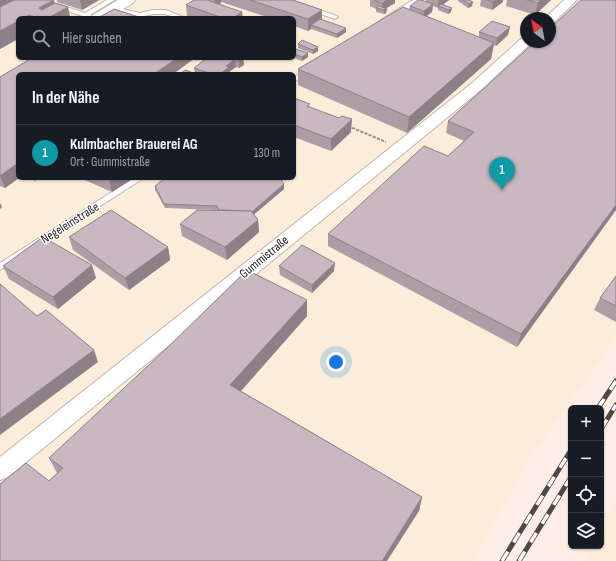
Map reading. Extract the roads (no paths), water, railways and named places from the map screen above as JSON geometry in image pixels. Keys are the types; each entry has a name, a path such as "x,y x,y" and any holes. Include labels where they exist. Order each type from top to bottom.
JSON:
{"street":[{"path":"94,16 112,5 128,0"},
{"path":"374,29 421,0"},
{"path":"556,14 571,0"},
{"name":"Gummistraße","path":"0,470 477,86 520,47"}],"lane":[{"path":"51,4 89,16"},
{"path":"112,5 138,16"},
{"path":"305,8 335,17"},
{"path":"143,16 153,12 166,12 177,16"},
{"path":"296,79 314,67"},
{"name":"Negeleinstraße","path":"0,267 137,180"}],"railway":[{"path":"600,405 616,381"},
{"path":"604,424 616,405"},
{"path":"502,561 568,455"},
{"path":"519,561 568,482"}],"place":[{"name":"Kulmbacher Brauerei AG","path":"502,190"}]}
